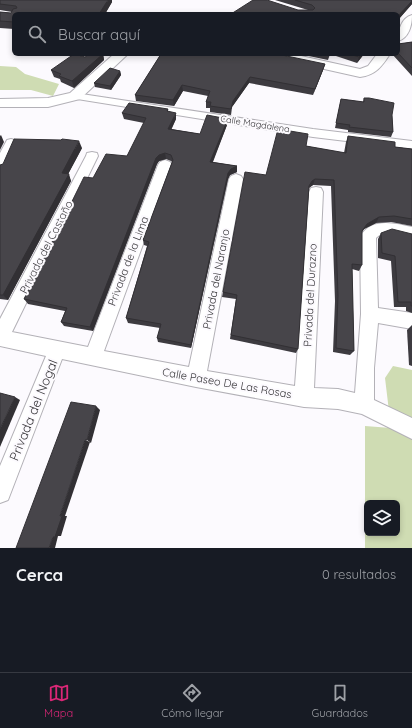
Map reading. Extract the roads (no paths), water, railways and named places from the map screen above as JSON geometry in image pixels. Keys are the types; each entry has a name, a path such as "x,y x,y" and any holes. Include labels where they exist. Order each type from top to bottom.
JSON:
{"street":[{"path":"400,35 412,20"},
{"path":"0,103 51,102 66,100 75,96 120,56"},
{"path":"284,56 354,72 365,73 369,72 382,56"},
{"name":"Calle Magdalena","path":"75,96 305,132 412,145"},
{"path":"0,167 11,143"},
{"name":"Privada del Castaño","path":"0,338 92,156"},
{"name":"Privada de la Lima","path":"93,357 165,165"},
{"name":"Privada del Naranjo","path":"196,378 236,179"},
{"name":"Privada del Durazno","path":"304,397 316,192"},
{"path":"364,405 365,368 370,314 368,237 371,232 377,229 412,233"},
{"path":"370,314 412,321"},
{"name":"Calle Paseo De Las Rosas","path":"0,338 196,378 304,397 338,398 364,405 412,429"},
{"name":"Privada del Nogal","path":"0,492 57,350"}]}
